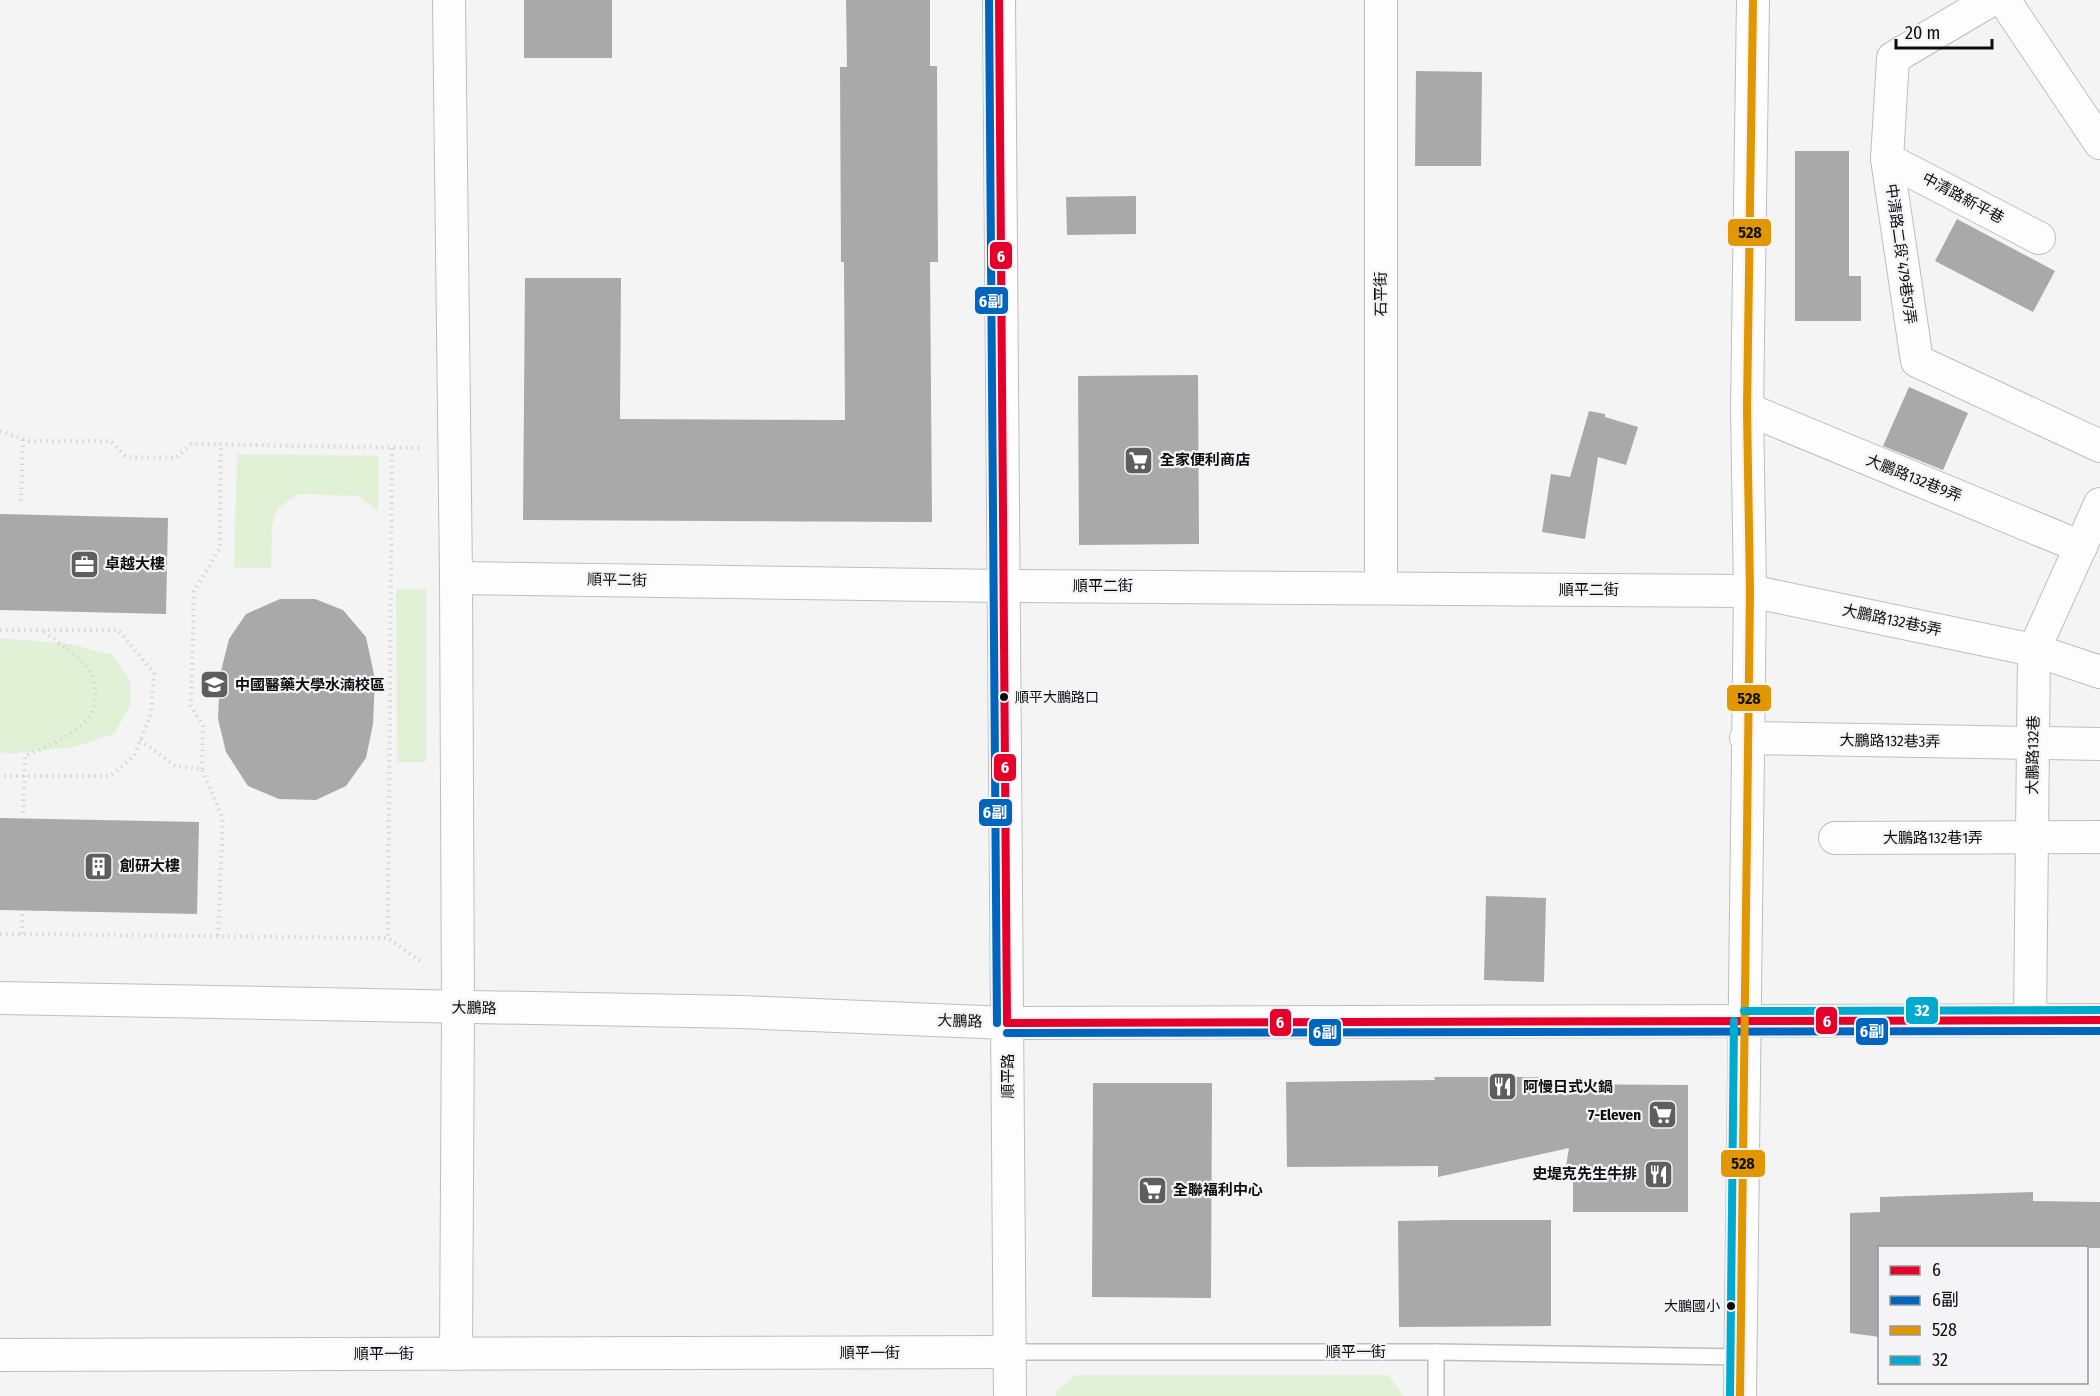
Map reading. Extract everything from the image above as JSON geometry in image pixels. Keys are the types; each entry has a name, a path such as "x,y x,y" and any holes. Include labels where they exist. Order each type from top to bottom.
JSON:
{"street":[{"path":"449,0 456,578 458,1008 456,1354"},
{"name":"順平路","path":"999,0 1010,1396"},
{"name":"石平街","path":"1381,0 1381,588"},
{"path":"1740,1396 1749,591 1747,409 1753,0"},
{"name":"中清路二段ˋ479巷57弄","path":"1991,0 1893,57 1887,159 1917,361 2100,446"},
{"path":"2004,0 2100,143"},
{"name":"中清路新平巷","path":"1887,159 2039,238"},
{"name":"大鵬路132巷9弄","path":"1747,409 2081,547"},
{"name":"大鵬路132巷","path":"2030,1020 2034,650 2100,504"},
{"name":"順平二街","path":"456,578 1004,586 1749,591"},
{"name":"大鵬路132巷5弄","path":"1749,591 2034,650 2100,672"},
{"name":"大鵬路132巷3弄","path":"1746,738 2100,744"},
{"name":"大鵬路132巷1弄","path":"1835,838 2100,837"},
{"name":"大鵬路","path":"0,998 741,1012 1007,1023 2100,1020"},
{"name":"順平一街","path":"0,1355 1010,1352"}],"lane":[{"name":"順平一街","path":"1010,1352 1437,1352 1740,1358"},
{"path":"1436,1396 1437,1352"}],"path":[{"path":"0,431 29,441 111,441 126,457 176,458 191,444 430,449"},
{"path":"21,501 23,439"},
{"path":"218,936 223,819 202,769 203,726 190,706 194,591 220,548 221,444"},
{"path":"388,938 392,447"},
{"path":"0,630 118,630 154,673 151,714 134,756 110,776 0,776"},
{"path":"23,819 26,756 67,737 89,718 96,697 93,676 76,656 42,630"},
{"path":"140,740 175,766 202,769"},
{"path":"22,934 23,911"},
{"path":"0,934 388,938 420,961"}],"green space":[{"path":"237,454 379,456 378,511 358,496 299,494 278,508 272,525 271,568 234,568"},
{"path":"396,589 426,589 426,762 397,762"},
{"path":"0,638 71,644 112,655 130,680 130,706 114,734 74,747 9,754 0,752"},
{"path":"1076,1375 1388,1375 1404,1396 1056,1396 1056,1391"}],"building":[{"path":"524,0 612,0 612,58 524,58"},
{"path":"846,0 930,0 930,66 937,66 938,262 930,262 932,522 523,520 525,278 621,278 620,419 845,420 840,67 847,67"},
{"path":"1416,71 1482,72 1481,166 1415,166"},
{"path":"1795,151 1849,151 1849,276 1861,276 1861,321 1795,321"},
{"path":"1136,196 1136,234 1067,235 1066,197"},
{"path":"1957,219 2055,271 2033,312 1935,261"},
{"name":"全家便利商店","path":"1198,375 1199,544 1079,545 1078,376"},
{"path":"1909,387 1968,413 1943,470 1883,446"},
{"path":"1589,411 1605,414 1605,417 1638,427 1626,465 1598,457 1585,539 1542,532 1551,474 1570,477"},
{"name":"卓越大樓","path":"0,514 168,518 166,614 0,610"},
{"path":"280,599 315,599 343,610 366,637 375,679 373,724 366,758 346,786 316,800 279,799 248,786 226,752 218,719 220,675 229,639 246,614"},
{"name":"創研大樓","path":"0,818 199,822 197,914 0,910"},
{"path":"1486,896 1546,898 1544,982 1484,980"},
{"path":"1434,1077 1539,1077 1539,1084 1688,1085 1688,1212 1573,1212 1573,1166 1566,1166 1569,1148 1438,1177 1438,1166 1287,1167 1286,1082 1435,1080"},
{"name":"全聯福利中心","path":"1093,1083 1212,1083 1211,1298 1092,1297"},
{"path":"2033,1192 2033,1201 2100,1202 2100,1248 2088,1248 2088,1246 1878,1246 1878,1337 1850,1333 1850,1213 1880,1212 1880,1197"},
{"path":"1551,1220 1551,1326 1399,1327 1398,1221"}],"transit line":[{"name":"6副","path":"989,0 997,1023"},
{"name":"6","path":"999,0 1007,1023"},
{"name":"528","path":"1740,1396 1750,591 1747,409 1753,0"},
{"name":"32","path":"1744,1011 2100,1010"},
{"name":"6","path":"1007,1023 2100,1020"},
{"name":"32","path":"1730,1396 1734,1021"},
{"name":"6副","path":"1007,1033 2100,1031"}],"place":[{"name":"全家便利商店","path":"1139,460"},
{"name":"卓越大樓","path":"84,564"},
{"name":"中國醫藥大學水湳校區","path":"214,685"},
{"name":"順平大鵬路口","path":"1004,697"},
{"name":"創研大樓","path":"99,866"},
{"name":"阿慢日式火鍋","path":"1502,1087"},
{"name":"7-Eleven","path":"1662,1115"},
{"name":"史堤克先生牛排","path":"1658,1174"},
{"name":"全聯福利中心","path":"1152,1190"},
{"name":"大鵬國小","path":"1731,1306"}]}
